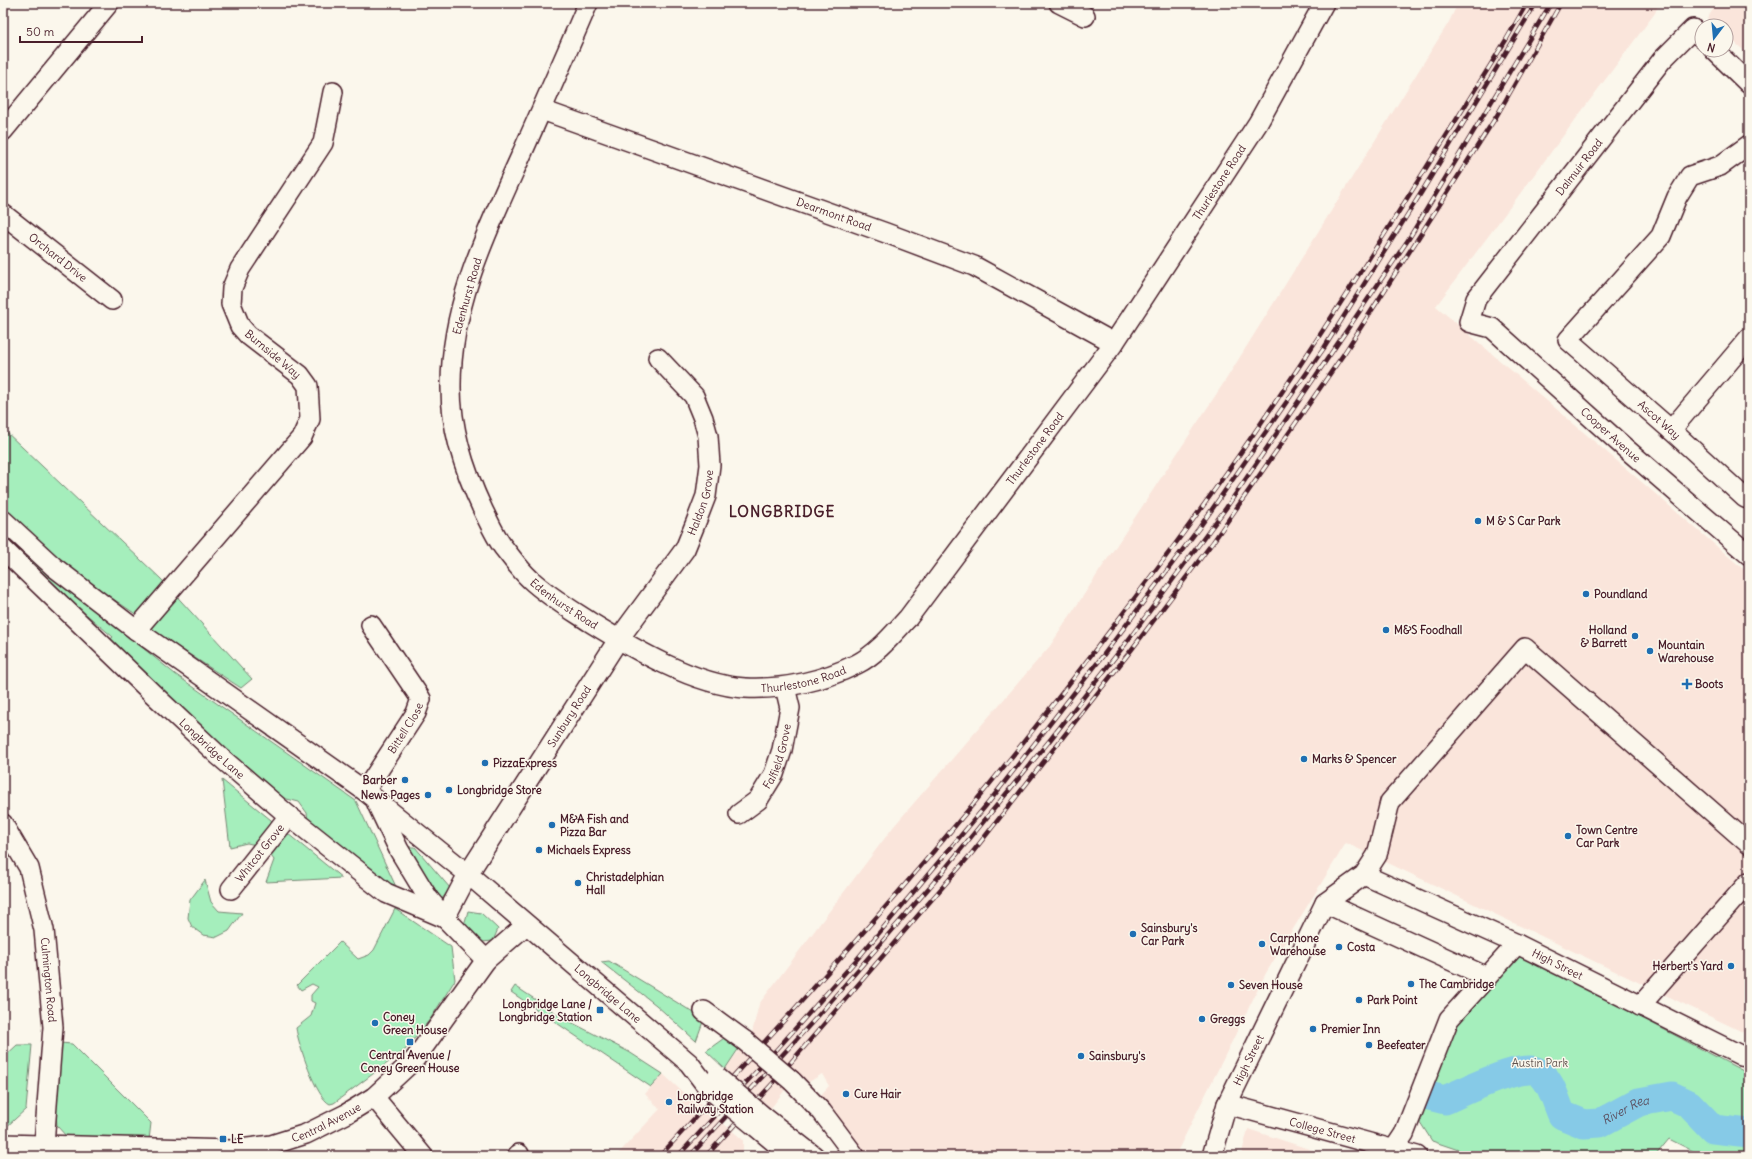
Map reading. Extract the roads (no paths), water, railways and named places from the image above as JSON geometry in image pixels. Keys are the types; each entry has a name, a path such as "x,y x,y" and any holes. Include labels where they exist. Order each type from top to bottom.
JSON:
{"street":[{"path":"4,129 109,3"},
{"name":"Edenhurst Road","path":"588,3 485,236 466,290 455,334 451,389 453,411 462,458 470,483 501,544 530,579 560,603 618,640"},
{"path":"1059,3 1084,16"},
{"name":"Thurlestone Road","path":"618,640 681,671 722,684 744,688 785,687 819,679 859,663 879,647 908,618 1114,343 1258,123 1324,3"},
{"name":"Dalmuir Road","path":"1469,322 1476,299 1662,60 1693,29 1694,30"},
{"path":"1722,58 1749,84"},
{"name":"Burnside Way","path":"136,630 302,437 310,419 308,386 300,375 248,335 240,326 231,304 232,288 240,268 323,143 333,92"},
{"name":"Dearmont Road","path":"542,110 974,266 1114,343"},
{"name":"Ascot Way","path":"1749,145 1720,166 1690,176 1677,197 1661,236 1568,340 1671,430 1745,498 1749,499"},
{"name":"Orchard Drive","path":"3,214 112,300"},
{"name":"Cooper Avenue","path":"1469,322 1492,328 1749,555"},
{"path":"1671,430 1749,338"},
{"name":"Haldon Grove","path":"618,640 685,549 706,496 710,465 708,436 704,418 694,396 658,358"},
{"name":"Longbridge Lane","path":"3,520 54,567 136,630 370,795 468,874 759,1121 814,1156"},
{"name":"Longbridge Lane","path":"3,548 157,698 219,756 289,816 386,893 445,918"},
{"name":"Bittell Close","path":"370,795 416,713 420,699 371,625"},
{"name":"Sunbury Road","path":"468,874 618,640"},
{"name":"High Street","path":"1212,1156 1227,1104 1325,904 1364,875 1377,855 1390,802 1525,648 1749,844"},
{"name":"Falfield Grove","path":"739,814 758,800 774,774 782,750 790,708 785,687"},
{"name":"Longbridge Lane","path":"370,795 401,853 428,898 445,918 486,960"},
{"name":"Whitcot Grove","path":"231,889 289,816"},
{"name":"Culmington Road","path":"3,824 29,868 44,930 53,1027 44,1144"},
{"path":"445,918 468,874"},
{"name":"High Street","path":"1364,875 1517,944 1740,1055 1749,1056"},
{"path":"1640,1006 1749,882"},
{"path":"1325,904 1487,977"},
{"path":"486,960 526,924"},
{"path":"1394,1149 1404,1134 1449,1019 1517,944"},
{"name":"Central Avenue","path":"3,1144 44,1144 112,1152 273,1150 346,1114 374,1097 415,1060 486,960"},
{"path":"704,1011 745,1041 792,1081 822,1112 855,1156"},
{"path":"374,1097 423,1156"},
{"name":"College Street","path":"1227,1104 1417,1156"},
{"name":"Longbridge Lane","path":"759,1121 790,1156"}],"waterway":[{"name":"River Rea","path":"1429,1096 1445,1100 1478,1085 1506,1075 1519,1071 1530,1070 1543,1075 1553,1091 1562,1115 1584,1124 1600,1123 1639,1102 1672,1096 1689,1104 1713,1129 1749,1133"}],"railway":[{"path":"660,1156 822,979 979,797 1029,736 1149,579 1218,485 1303,360 1426,168 1506,40 1527,3"},
{"path":"678,1156 778,1048 858,958 989,802 1102,657 1199,528 1324,348 1421,193 1536,3"},
{"path":"690,1156 817,1017 940,875 1050,740 1126,643 1226,508 1408,240 1551,3"},
{"path":"706,1156 773,1083 972,853 1129,653 1213,542 1343,355 1496,117 1561,3"}],"place":[{"name":"M & S Car Park","path":"1478,521"},
{"name":"Poundland","path":"1586,594"},
{"name":"M&S Foodhall","path":"1386,630"},
{"name":"Holland & Barrett","path":"1635,636"},
{"name":"Mountain Warehouse","path":"1650,651"},
{"name":"Boots","path":"1687,684"},
{"name":"Marks & Spencer","path":"1304,759"},
{"name":"PizzaExpress","path":"485,763"},
{"name":"Barber","path":"405,780"},
{"name":"Longbridge Store","path":"449,790"},
{"name":"News Pages","path":"428,795"},
{"name":"M&A Fish and Pizza Bar","path":"552,825"},
{"name":"Town Centre Car Park","path":"1568,836"},
{"name":"Michaels Express","path":"539,850"},
{"name":"Christadelphian Hall","path":"578,883"},
{"name":"Sainsbury's Car Park","path":"1133,934"},
{"name":"Carphone Warehouse","path":"1262,944"},
{"name":"Costa","path":"1339,947"},
{"name":"Herbert's Yard","path":"1731,966"},
{"name":"The Cambridge","path":"1411,984"},
{"name":"Seven House","path":"1231,985"},
{"name":"Park Point","path":"1359,1000"},
{"name":"Longbridge Lane / Longbridge Station","path":"600,1010"},
{"name":"Greggs","path":"1202,1019"},
{"name":"Coney Green House","path":"375,1023"},
{"name":"Premier Inn","path":"1313,1029"},
{"name":"Central Avenue / Coney Green House","path":"410,1042"},
{"name":"Beefeater","path":"1369,1045"},
{"name":"Sainsbury's","path":"1081,1056"},
{"name":"Cure Hair","path":"846,1094"},
{"name":"Longbridge Railway Station","path":"669,1102"},
{"name":"LE","path":"223,1139"}],"district":[{"name":"LONGBRIDGE","path":"782,512"}],"park label":[{"name":"Austin Park","path":"1540,1063"}]}
